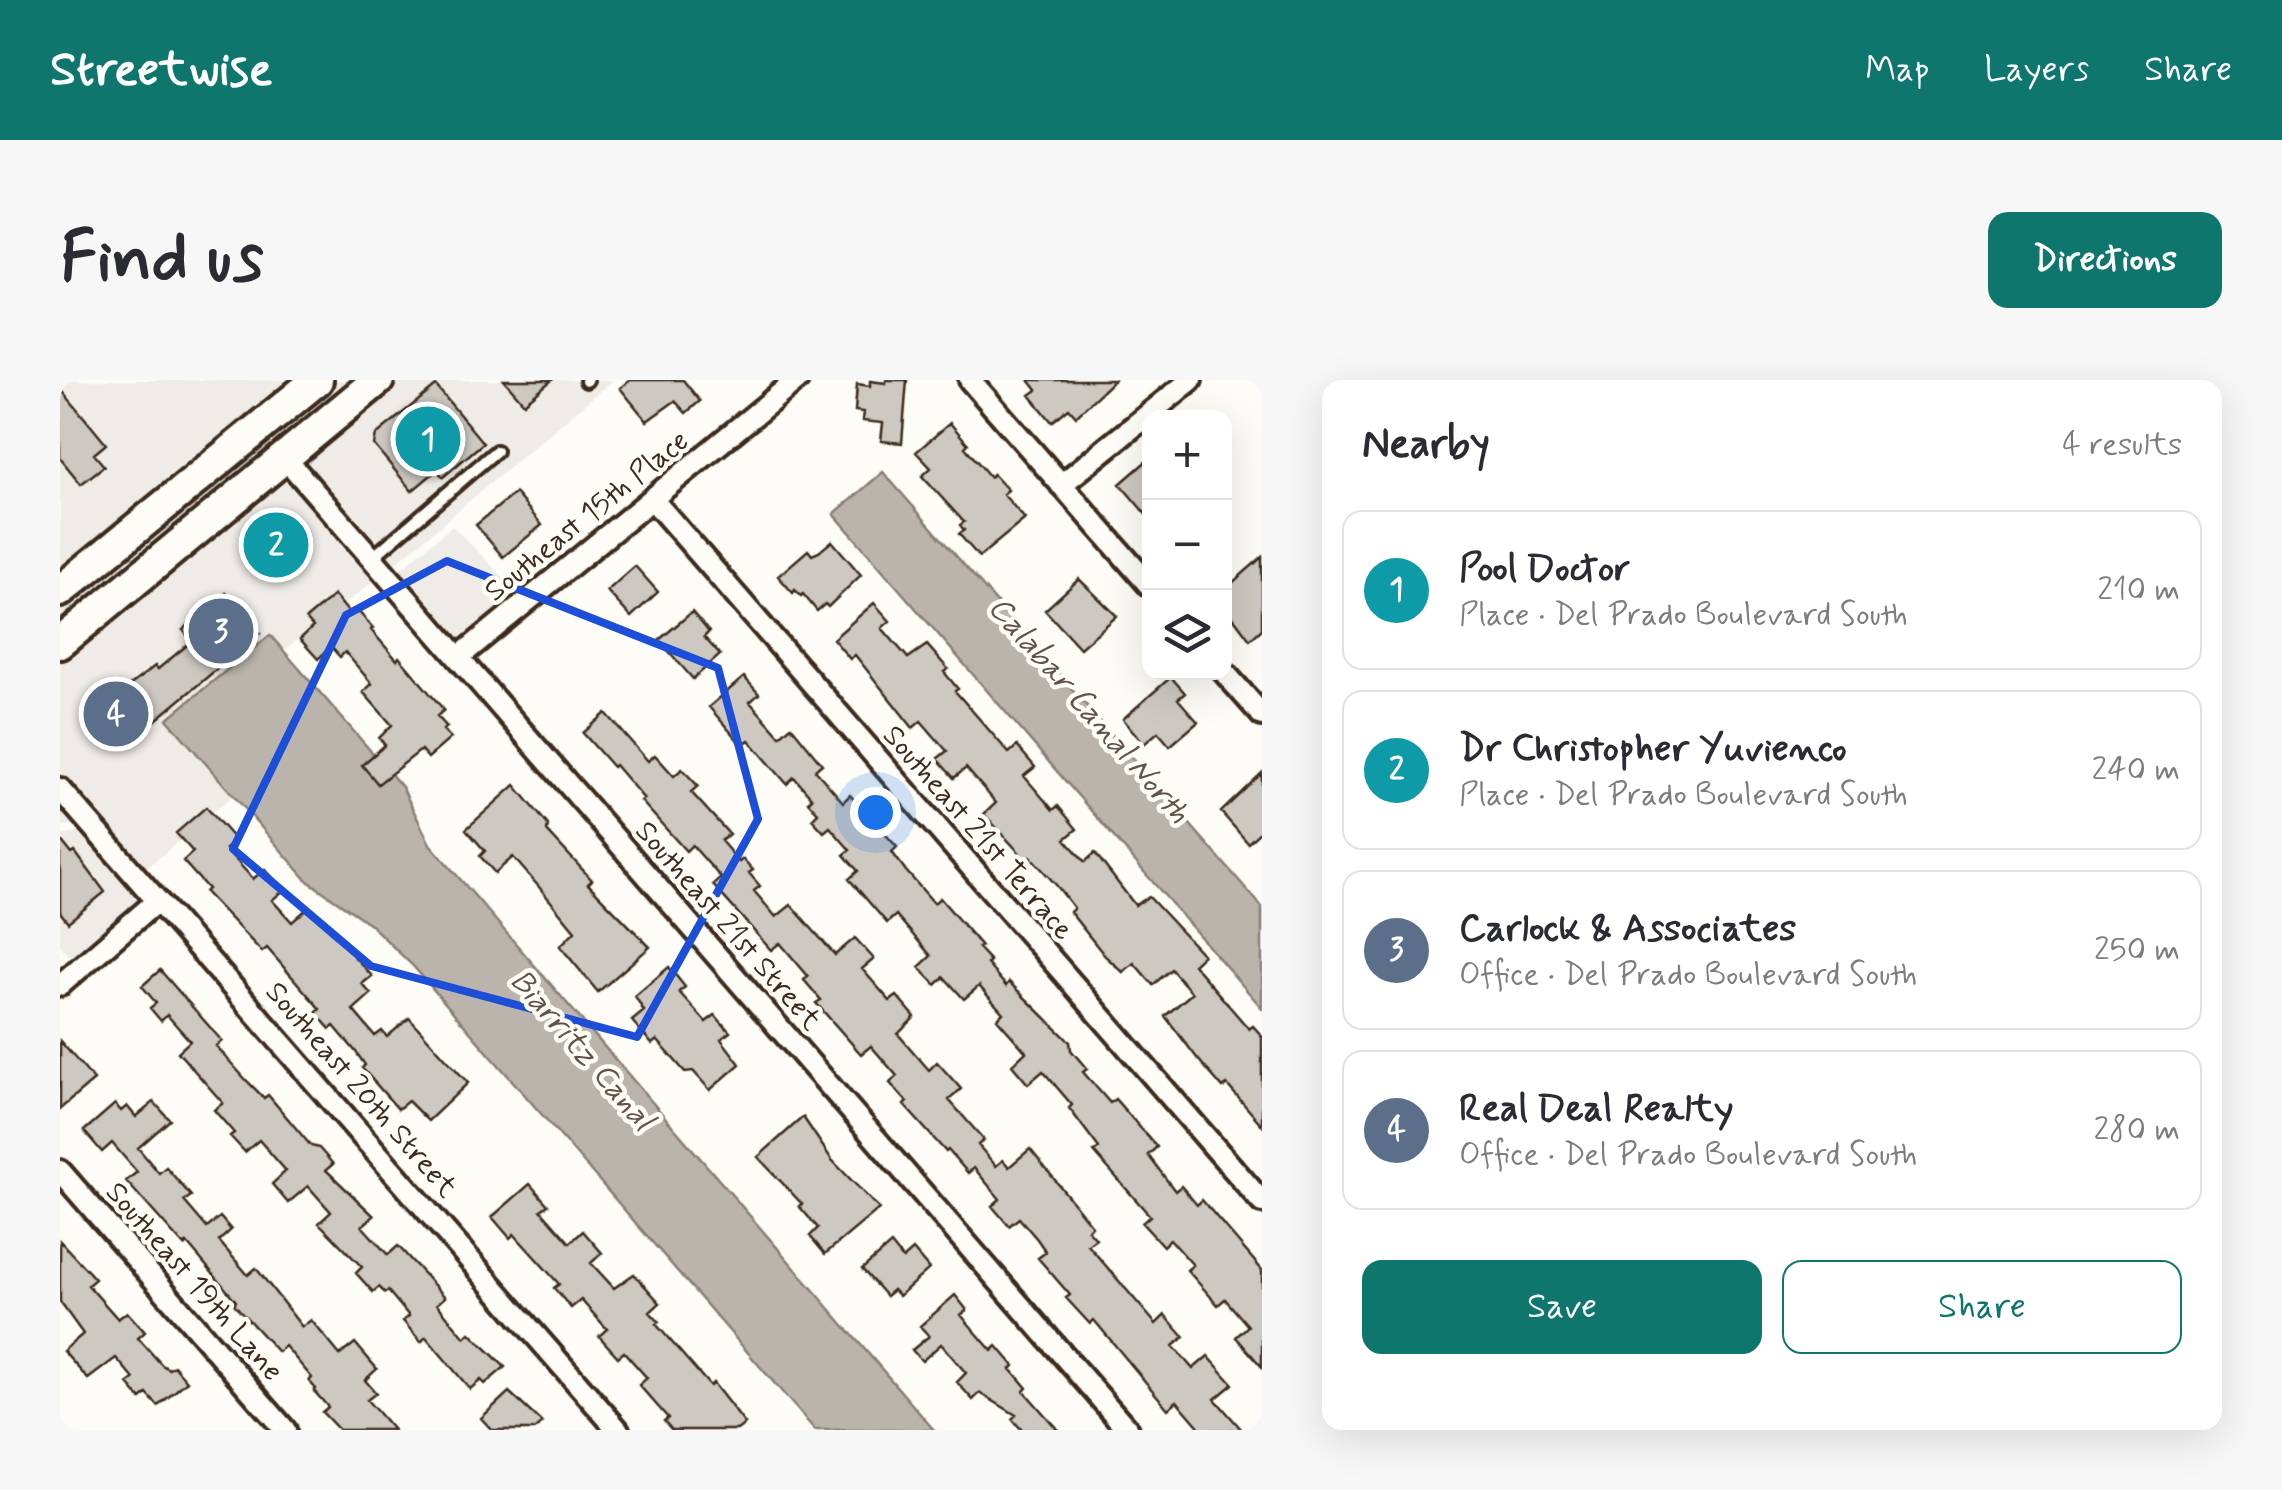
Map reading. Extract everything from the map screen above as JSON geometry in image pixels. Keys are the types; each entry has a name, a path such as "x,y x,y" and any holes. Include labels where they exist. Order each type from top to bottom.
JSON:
{"main road":[{"path":"60,590 317,380"},
{"path":"285,458 288,436 298,419 344,380"},
{"path":"60,643 378,380"}],"street":[{"name":"Southeast 15th Place","path":"459,656 797,380"},
{"path":"970,380 1142,577"},
{"path":"1061,485 1191,380"},
{"name":"Southeast 21st Street","path":"285,458 1128,1430"},
{"name":"Southeast 21st Terrace","path":"652,500 1262,1202"},
{"path":"1231,680 1262,715"},
{"name":"Southeast 20th Street","path":"64,803 156,901 618,1430"},
{"path":"60,986 156,901"},
{"name":"Southeast 19th Lane","path":"60,1171 284,1430"}],"lane":[{"path":"373,557 496,451"}],"highlighted area":[{"path":"447,561 718,668 758,819 637,1037 371,966 233,849 346,615"}],"shaded area":[{"path":"60,380 613,380 372,583 205,710 249,782 136,877 89,822 60,827"},
{"path":"452,526 519,593 447,661 379,587"},
{"path":"85,831 145,899 72,959 60,945 60,836"}],"water":[{"path":"883,472 1262,907 1262,1008 834,514"},
{"name":"Biarritz Canal","path":"270,635 402,787 430,844 934,1430 815,1430 413,966 370,924 308,881 167,719"}],"building":[{"path":"504,380 552,380 524,403"},
{"path":"630,380 683,380 700,401 686,413 675,401 647,421 620,388"},
{"path":"907,380 902,443 881,441 883,423 862,421 863,412 855,411 857,384 870,386 870,381"},
{"path":"1029,380 1114,380 1076,416 1069,408 1052,422 1030,395 1037,390"},
{"path":"436,386 483,443 443,477 437,470 412,491 374,445 376,435"},
{"path":"60,388 106,444 94,454 104,466 81,484 60,458"},
{"path":"950,423 990,477 993,474 1008,490 1003,494 1025,519 979,557 959,534 964,530 960,525 964,522 922,476 931,468 916,452"},
{"path":"1142,465 1142,510 1120,484"},
{"path":"515,493 542,525 503,557 476,525"},
{"path":"286,516 305,538 300,543 306,550 275,577 248,547"},
{"path":"832,541 861,575 828,607 825,604 817,611 803,594 795,590 793,593 778,576 808,550 812,555"},
{"path":"1262,557 1262,629 1250,640 1232,616 1232,583"},
{"path":"635,566 658,592 631,617 607,591"},
{"path":"1079,579 1117,616 1080,648 1045,610"},
{"path":"226,593 260,633 126,745 102,716 132,690 129,686 155,666 158,669 192,641 183,630 196,619 193,616"},
{"path":"334,595 350,614 356,609 444,710 437,716 451,738 428,758 421,750 378,784 362,765 385,745 379,738 392,725 363,692 372,684 345,652 340,657 331,647 318,659 300,639 313,627 306,619"},
{"path":"874,603 890,621 882,628 908,658 927,645 948,669 944,672 958,689 955,691 1009,753 1017,746 1035,767 1024,776 1053,810 1058,806 1077,829 1065,839 1085,862 1095,853 1135,905 1149,897 1203,955 1193,964 1249,1029 1253,1026 1262,1036 1262,1125 1227,1085 1223,1088 1165,1016 1192,993 1171,969 1153,985 1134,963 1123,972 1105,956 1070,912 1074,908 1057,886 1031,857 1027,861 984,814 996,803 966,768 954,778 937,759 947,751 921,721 913,728 855,655 850,659 833,639"},
{"path":"692,612 709,632 704,637 720,655 693,679 659,640"},
{"path":"744,677 759,694 750,702 780,736 791,726 822,764 815,770 843,802 850,795 897,847 892,852 906,871 934,903 940,898 981,946 978,948 990,961 987,964 1006,986 1009,982 1070,1042 1071,1050 1087,1069 1083,1072 1110,1103 1115,1099 1157,1147 1148,1155 1175,1191 1181,1186 1197,1205 1202,1200 1262,1270 1262,1367 1236,1337 1248,1326 1225,1299 1218,1305 1187,1270 1193,1265 1170,1239 1163,1246 1142,1223 1150,1216 1094,1152 1099,1148 1069,1108 1072,1105 1043,1071 1028,1084 1012,1065 1026,1052 997,1019 1003,1013 979,986 964,999 944,977 936,985 919,967 931,956 896,915 887,923 849,879 858,871 844,855 850,850 830,827 824,832 812,819 818,813 808,802 812,798 794,777 787,784 749,740 742,745 709,707"},
{"path":"1168,680 1174,680 1185,693 1178,699 1198,722 1170,746 1158,732 1144,744 1123,719"},
{"path":"606,713 648,761 655,755 674,776 682,769 698,786 691,792 729,834 721,841 739,862 743,859 753,870 749,873 760,886 754,891 776,917 791,905 835,955 855,938 874,959 862,969 890,1001 897,996 915,1017 898,1034 929,1070 937,1062 961,1089 949,1100 984,1140 978,1145 996,1166 1003,1160 1009,1167 1030,1149 1092,1226 1088,1230 1096,1239 1088,1245 1156,1324 1165,1315 1184,1337 1173,1346 1193,1369 1208,1356 1233,1384 1215,1399 1242,1430 1202,1430 1177,1401 1168,1409 1094,1320 1090,1324 1066,1298 1070,1295 1038,1258 1046,1252 1037,1239 1019,1218 1009,1226 992,1206 1000,1199 974,1168 968,1173 904,1105 907,1102 890,1083 897,1076 871,1046 861,1054 816,1003 821,1000 804,980 808,976 780,943 771,950 713,885 721,878 692,845 686,851 615,765 583,733"},
{"path":"1262,773 1262,830 1248,843 1221,812"},
{"path":"515,785 548,825 547,831 592,880 588,884 650,947 598,992 560,946 575,931 513,857 495,873 480,856 485,851 466,829"},
{"path":"206,807 236,841 226,849 253,879 265,869 284,890 272,900 292,922 309,907 372,976 362,984 371,994 353,1010 375,1036 382,1031 387,1037 409,1018 468,1083 428,1121 408,1101 398,1109 362,1068 365,1065 334,1026 330,1029 316,1013 320,1009 267,948 262,952 205,892 208,889 183,861 193,852 176,833"},
{"path":"60,839 72,854 75,852 105,892 68,922 60,912"},
{"path":"669,967 685,987 679,992 706,1022 715,1015 730,1032 721,1039 740,1064 710,1090 693,1071 685,1072 657,1040 652,1044 632,1021 644,1011 635,996"},
{"path":"160,970 222,1041 216,1046 247,1081 264,1098 268,1095 311,1146 319,1148 333,1164 326,1170 374,1216 362,1226 388,1255 398,1246 445,1297 437,1304 465,1338 470,1333 505,1367 485,1384 481,1380 470,1389 426,1337 421,1342 403,1321 409,1316 388,1291 385,1293 379,1287 373,1292 356,1273 362,1267 319,1223 331,1212 308,1186 288,1203 272,1184 286,1171 259,1140 245,1152 230,1136 234,1133 214,1110 223,1103 178,1052 190,1041 167,1015 161,1021 150,1008 156,1003 142,986"},
{"path":"60,1041 94,1080 60,1109"},
{"path":"154,1102 170,1120 138,1148 159,1173 166,1167 191,1196 184,1201 207,1228 220,1217 231,1230 219,1241 248,1275 256,1268 302,1327 311,1320 340,1355 355,1343 377,1369 365,1380 376,1393 367,1400 393,1430 339,1430 322,1412 328,1407 314,1391 309,1381 312,1378 285,1346 278,1352 234,1304 236,1301 187,1243 184,1246 126,1181 137,1172 112,1143 102,1152 84,1131 115,1104 121,1111 127,1106 136,1117"},
{"path":"803,1117 832,1160 879,1209 825,1254 810,1236 818,1228 799,1206 802,1204 758,1157"},
{"path":"530,1184 548,1205 541,1210 570,1243 583,1231 602,1253 591,1263 614,1288 634,1274 660,1303 650,1312 659,1322 656,1324 710,1386 713,1383 745,1424 737,1430 672,1430 664,1421 668,1418 639,1385 647,1378 624,1352 618,1357 599,1336 607,1329 581,1300 571,1308 554,1288 559,1284 514,1234 510,1238 492,1217"},
{"path":"60,1241 95,1279 88,1285 118,1319 127,1312 145,1332 138,1338 162,1365 169,1369 174,1366 187,1381 158,1406 147,1394 141,1399 128,1384 134,1379 116,1358 88,1379 63,1351 83,1334 60,1302"},
{"path":"891,1244 903,1259 913,1250 929,1269 899,1296 893,1290 886,1296 862,1269"},
{"path":"955,1295 967,1310 961,1315 992,1351 997,1346 1014,1366 1011,1369 1027,1388 1024,1391 1058,1430 1022,1430 1012,1419 1016,1415 980,1393 973,1400 957,1382 966,1373 941,1344 922,1361 912,1350 929,1336 920,1326"},
{"path":"509,1392 542,1423 534,1430 492,1430 481,1418"}],"place":[{"name":"Pool Doctor","path":"428,439"},
{"name":"Dr Christopher Yuvienco","path":"276,545"},
{"name":"Carlock & Associates","path":"221,631"},
{"name":"Real Deal Realty","path":"116,714"}],"water label":[{"name":"Calabar Canal North","path":"1090,709"}]}
